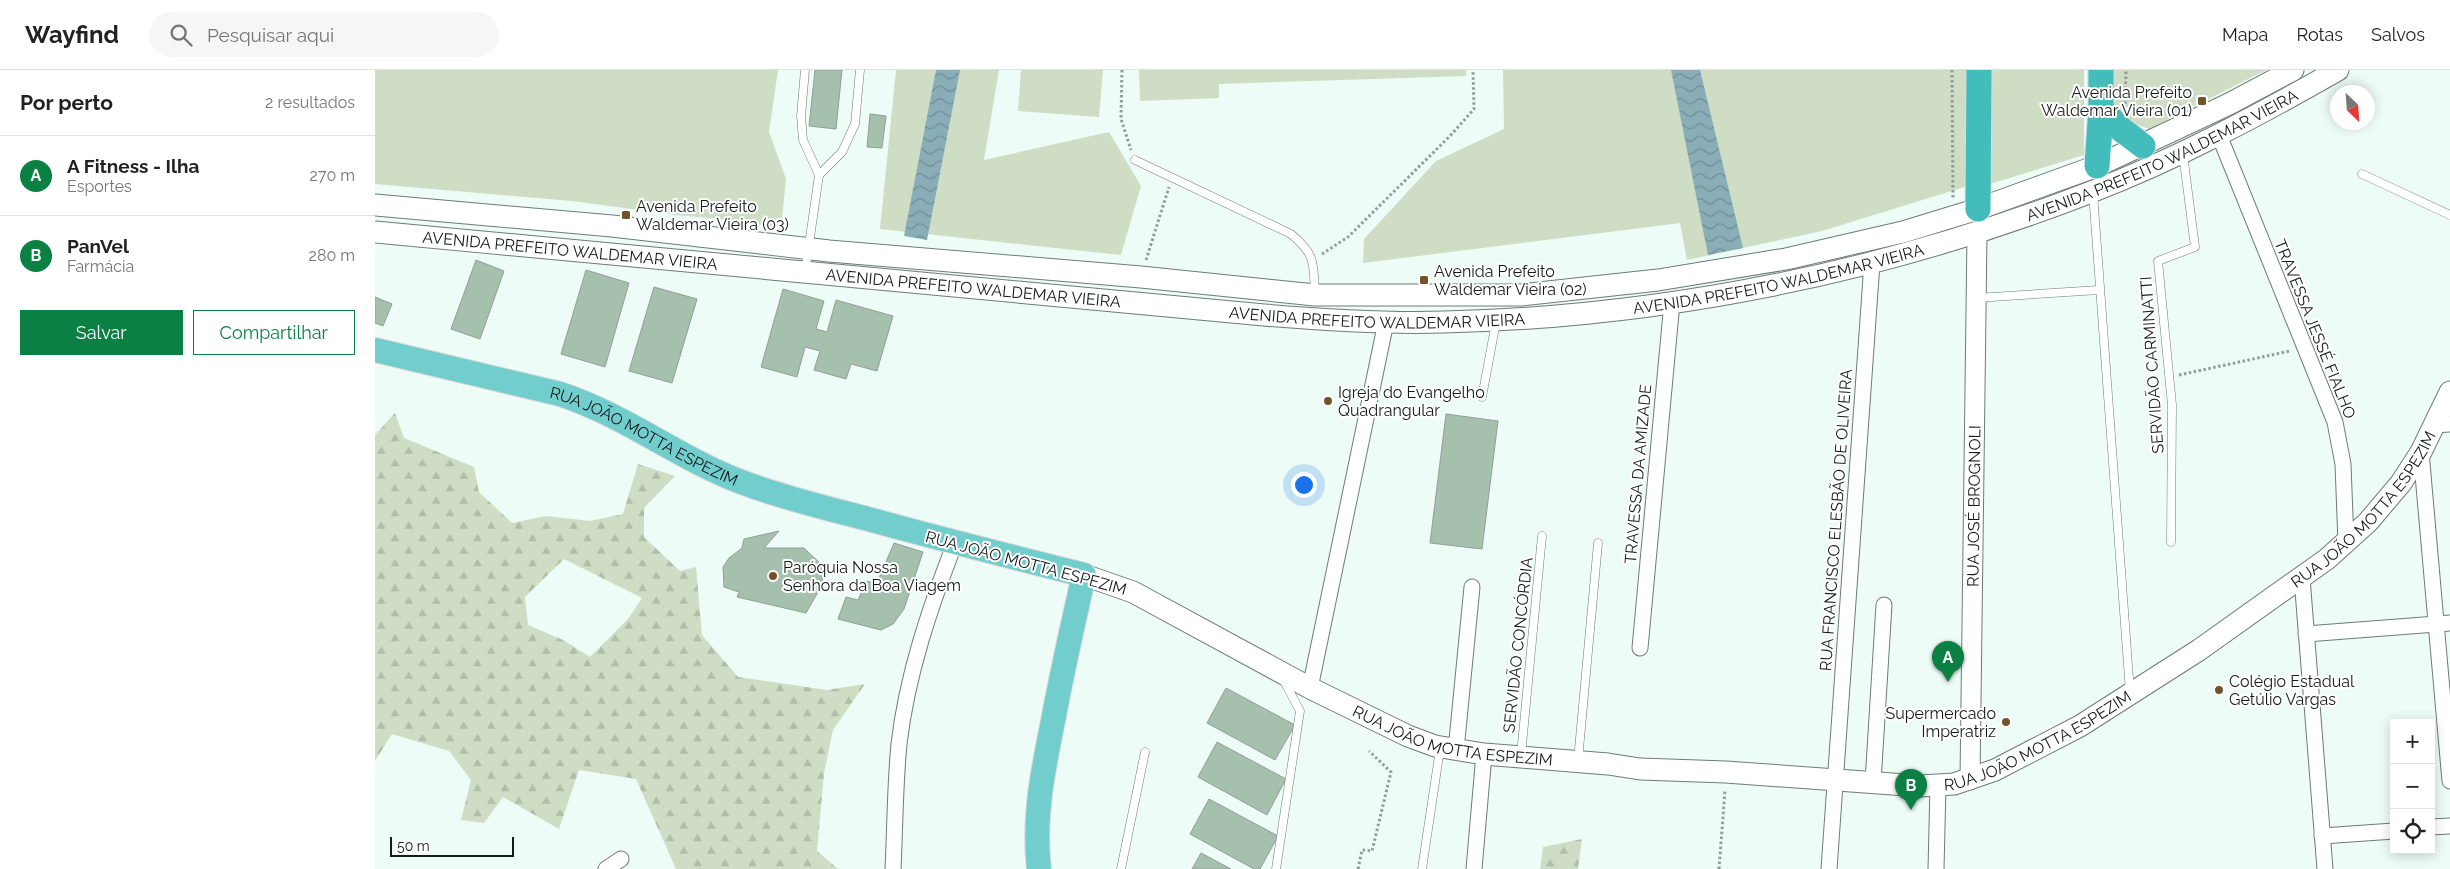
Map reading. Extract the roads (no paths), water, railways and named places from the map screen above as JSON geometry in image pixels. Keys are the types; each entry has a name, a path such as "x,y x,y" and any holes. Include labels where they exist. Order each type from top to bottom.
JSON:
{"highway":[{"path":"1977,221 1979,70"},
{"path":"2101,70 2113,111 2122,130 2143,146"},
{"path":"2097,166 2113,111"}],"main road":[{"name":"AVENIDA PREFEITO WALDEMAR VIEIRA","path":"375,205 611,226 819,250 1141,277 1315,295 1521,295 1609,286 1786,259 1903,232 1977,221 2093,191 2219,135 2339,70"},
{"name":"AVENIDA PREFEITO WALDEMAR VIEIRA","path":"375,232 1273,316 1386,322 1490,321 1672,302 1753,288 1872,263 1977,221 2143,146 2291,71"},
{"path":"2291,71 2300,92"},
{"path":"2093,191 2097,166"},
{"path":"819,250 827,274"},
{"path":"1484,295 1490,321"},
{"name":"RUA JOÃO MOTTA ESPEZIM","path":"375,350 560,394 587,403 634,426 712,470 788,498 955,543 1084,575 1133,592 1310,688 1409,736 1448,748 1484,754 1640,769 1726,772 1938,785 1970,780 2021,758 2080,726 2302,578 2347,543 2387,501 2442,425 2450,392"},
{"path":"1039,869 1037,820 1040,787 1084,575"}],"street":[{"name":"TRAVESSA JESSÉ FIALHO","path":"2219,135 2329,405 2341,442 2347,543"},
{"name":"RUA JOSÉ BROGNOLI","path":"1970,780 1977,221"},
{"name":"RUA FRANCISCO ELESBÃO DE OLIVEIRA","path":"1829,869 1872,263"},
{"name":"TRAVESSA DA AMIZADE","path":"1640,648 1672,302"},
{"path":"1310,688 1386,322"},
{"path":"2421,452 2443,624 2450,781"},
{"path":"893,869 899,744 904,717 925,627 955,543"},
{"path":"2302,578 2325,869"},
{"path":"1448,748 1473,586"},
{"path":"1873,782 1884,605"},
{"path":"2306,634 2443,624"},
{"path":"1474,869 1484,754"},
{"path":"1936,869 1938,785"},
{"path":"2435,828 2450,826"},
{"path":"2322,836 2390,830"},
{"path":"606,869 621,859"}],"lane":[{"path":"805,70 801,116 803,140 819,176 819,250 805,272"},
{"path":"819,176 842,152 855,124 860,70"},
{"name":"SERVIDÃO CARMINATTI","path":"2171,542 2173,438 2159,261 2195,247 2183,152"},
{"path":"1135,160 1291,234 1304,245 1313,259 1315,295"},
{"path":"2362,174 2450,215"},
{"path":"2093,191 2130,694"},
{"path":"1976,298 2099,290"},
{"path":"1482,397 1490,321"},
{"name":"SERVIDÃO CONCÓRDIA","path":"1521,757 1542,536"},
{"path":"1578,762 1598,543"},
{"path":"1276,869 1300,710 1279,671"},
{"path":"1422,869 1448,748"},
{"path":"1121,869 1145,752"}],"water":[{"path":"936,70 960,70 927,240 904,236"},
{"path":"1671,70 1700,70 1743,248 1708,255"}],"place":[{"name":"Avenida Prefeito Waldemar Vieira (01)","path":"2202,101"},
{"name":"Avenida Prefeito Waldemar Vieira (03)","path":"626,215"},
{"name":"Avenida Prefeito Waldemar Vieira (02)","path":"1424,280"},
{"name":"Igreja do Evangelho Quadrangular","path":"1328,401"},
{"name":"Paróquia Nossa Senhora da Boa Viagem","path":"773,576"},
{"name":"A Fitness - Ilha","path":"1948,682"},
{"name":"Colégio Estadual Getúlio Vargas","path":"2219,690"},
{"name":"Supermercado Imperatriz","path":"2006,722"},
{"name":"PanVel","path":"1911,810"}]}
